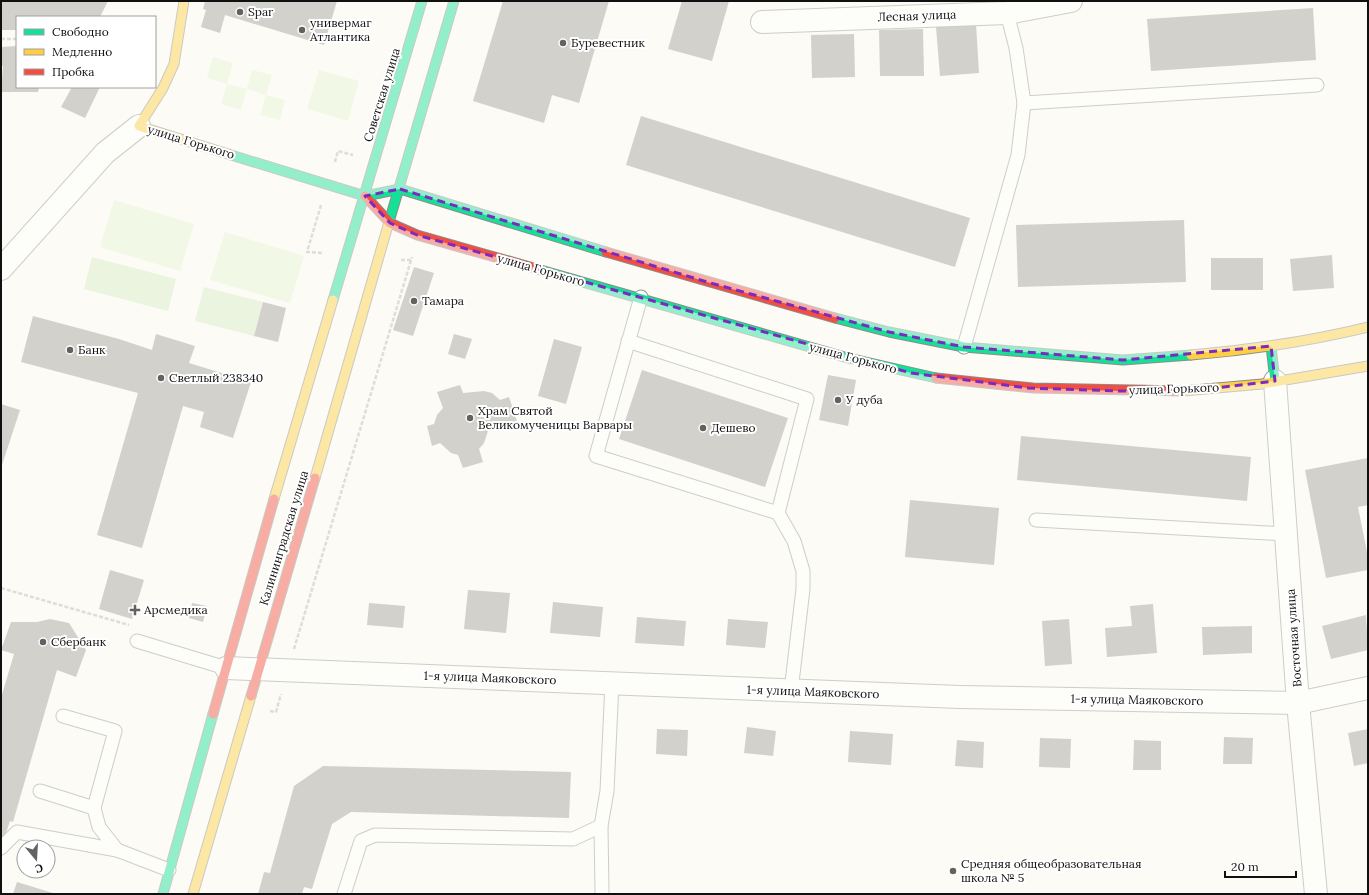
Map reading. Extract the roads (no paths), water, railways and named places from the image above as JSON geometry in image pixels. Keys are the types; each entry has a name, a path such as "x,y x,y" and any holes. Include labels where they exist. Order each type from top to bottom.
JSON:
{"street":[{"path":"138,126 164,88 174,64 184,1"},
{"name":"Советская улица","path":"365,196 422,1"},
{"path":"400,189 454,1"},
{"name":"Лесная улица","path":"762,22 1007,13 1072,1"},
{"name":"улица Горького","path":"1,269 105,153 138,126 365,196 400,189 838,322 964,347 1124,360 1235,352 1336,335 1368,327"},
{"name":"Калининградская улица","path":"193,894 257,669 400,189"},
{"name":"улица Горького","path":"365,196 390,223 417,235 830,348 911,373 971,382 1028,388 1120,391 1199,390 1309,377 1368,366"},
{"name":"Калининградская улица","path":"163,894 246,594 365,196"},
{"path":"1271,346 1275,381"},
{"name":"Восточная улица","path":"1275,381 1298,703 1316,894"},
{"name":"1-я улица Маяковского","path":"226,668 960,698 1298,703 1368,688"}],"lane":[{"path":"964,347 1018,154 1024,103 1016,48 1007,13"},
{"path":"1024,103 1317,86"},
{"path":"641,297 596,456 778,513 794,541 802,571 803,589 791,691"},
{"path":"628,341 807,399 778,513"},
{"path":"1036,520 1286,534"},
{"path":"137,641 226,668"},
{"path":"602,894 601,826 607,791 612,683"},
{"path":"63,716 115,731 94,808 99,827 117,850"},
{"path":"40,791 94,808"},
{"path":"344,894 361,841 374,835 573,839 601,826"},
{"path":"1,848 17,832 117,850 170,870"}],"place":[{"name":"Spar","path":"240,12"},
{"name":"универмаг Атлантика","path":"302,30"},
{"name":"Буревестник","path":"563,43"},
{"name":"Тамара","path":"414,301"},
{"name":"Банк","path":"70,350"},
{"name":"Светлый 238340","path":"161,378"},
{"name":"У дуба","path":"838,400"},
{"name":"Храм Святой Великомученицы Варвары","path":"470,418"},
{"name":"Дешево","path":"703,428"},
{"name":"Арсмедика","path":"135,610"},
{"name":"Сбербанк","path":"43,642"},
{"name":"Средняя общеобразовательная школа № 5","path":"953,871"}]}
